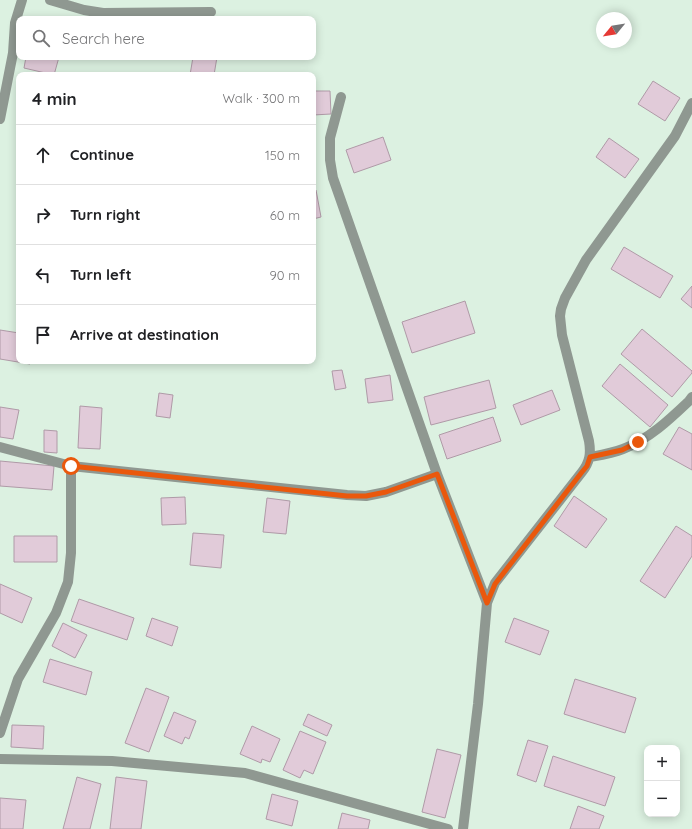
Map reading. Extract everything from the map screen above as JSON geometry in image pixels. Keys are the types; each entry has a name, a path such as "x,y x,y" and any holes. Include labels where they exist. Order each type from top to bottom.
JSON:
{"street":[{"path":"17,16 22,0"},
{"path":"50,0 84,10 103,13 211,12"},
{"path":"0,119 14,53 16,20"},
{"path":"341,97 330,138 330,160 333,178 437,474 487,603"},
{"path":"463,829 478,704 487,603 495,584 587,466 590,457 591,450 589,441 562,335 560,316 561,309 565,298 586,260 675,136 692,104"},
{"path":"590,457 622,450 638,442 658,428 692,397"},
{"path":"0,447 71,466 347,496 366,496 386,492 437,474"},
{"path":"0,733 18,679 56,613 68,582 71,552 71,466"},
{"path":"0,759 112,761 245,773 448,829"}],"building":[{"path":"25,60 58,60 55,72 41,72 24,68"},
{"path":"192,60 216,60 214,72 190,72"},
{"path":"653,81 680,98 665,121 638,104"},
{"path":"316,91 330,91 331,114 316,115"},
{"path":"383,137 391,160 354,173 346,150"},
{"path":"609,138 639,159 625,178 596,157"},
{"path":"316,190 321,217 316,218"},
{"path":"624,247 673,276 660,298 611,269"},
{"path":"692,286 692,308 681,299"},
{"path":"465,301 475,333 412,353 402,322"},
{"path":"642,329 692,371 692,373 672,397 621,354"},
{"path":"0,330 16,333 16,362 0,359"},
{"path":"620,364 668,405 650,427 602,386"},
{"path":"342,370 346,388 335,390 332,371"},
{"path":"390,375 393,400 368,403 365,379"},
{"path":"489,380 496,408 431,425 424,397"},
{"path":"552,390 560,410 521,425 513,405"},
{"path":"159,393 173,395 170,418 156,416"},
{"path":"80,406 102,408 100,449 78,448"},
{"path":"0,407 19,410 13,439 0,437"},
{"path":"493,417 501,441 447,459 439,435"},
{"path":"679,427 692,434 692,470 663,454"},
{"path":"44,430 57,431 57,453 44,452"},
{"path":"0,461 54,466 52,490 0,486"},
{"path":"574,496 607,519 586,548 554,526"},
{"path":"185,497 186,524 162,525 161,498"},
{"path":"267,498 290,501 286,534 263,532"},
{"path":"676,526 692,536 692,556 665,598 640,581"},
{"path":"193,533 224,535 221,568 190,565"},
{"path":"14,536 57,536 57,562 14,562"},
{"path":"0,584 32,598 22,623 0,613"},
{"path":"79,599 134,618 127,640 71,621"},
{"path":"152,618 178,627 172,646 146,636"},
{"path":"514,618 549,631 540,655 505,642"},
{"path":"63,623 87,635 75,658 52,646"},
{"path":"50,659 92,672 86,695 43,682"},
{"path":"575,679 636,698 625,733 564,714"},
{"path":"146,688 169,697 149,752 125,743"},
{"path":"174,712 196,721 189,739 185,737 182,744 164,736"},
{"path":"308,714 332,725 327,736 303,725"},
{"path":"12,725 44,726 43,749 11,747"},
{"path":"252,726 280,739 270,762 262,759 261,763 240,754"},
{"path":"300,731 326,742 313,774 304,770 300,778 283,770"},
{"path":"528,740 548,746 536,782 517,775"},
{"path":"437,749 461,755 445,818 422,812"},
{"path":"553,756 615,777 605,806 544,786"},
{"path":"77,777 101,784 90,829 63,829"},
{"path":"116,777 147,781 141,829 110,829"},
{"path":"272,794 298,801 292,826 266,819"},
{"path":"0,798 26,800 23,829 0,829"},
{"path":"578,806 604,816 599,829 570,829"},
{"path":"342,813 370,820 368,829 338,829"}],"route":[{"path":"71,466 347,496 366,496 386,492 437,474 487,603 495,584 587,466 590,457 622,450 638,442"}]}
